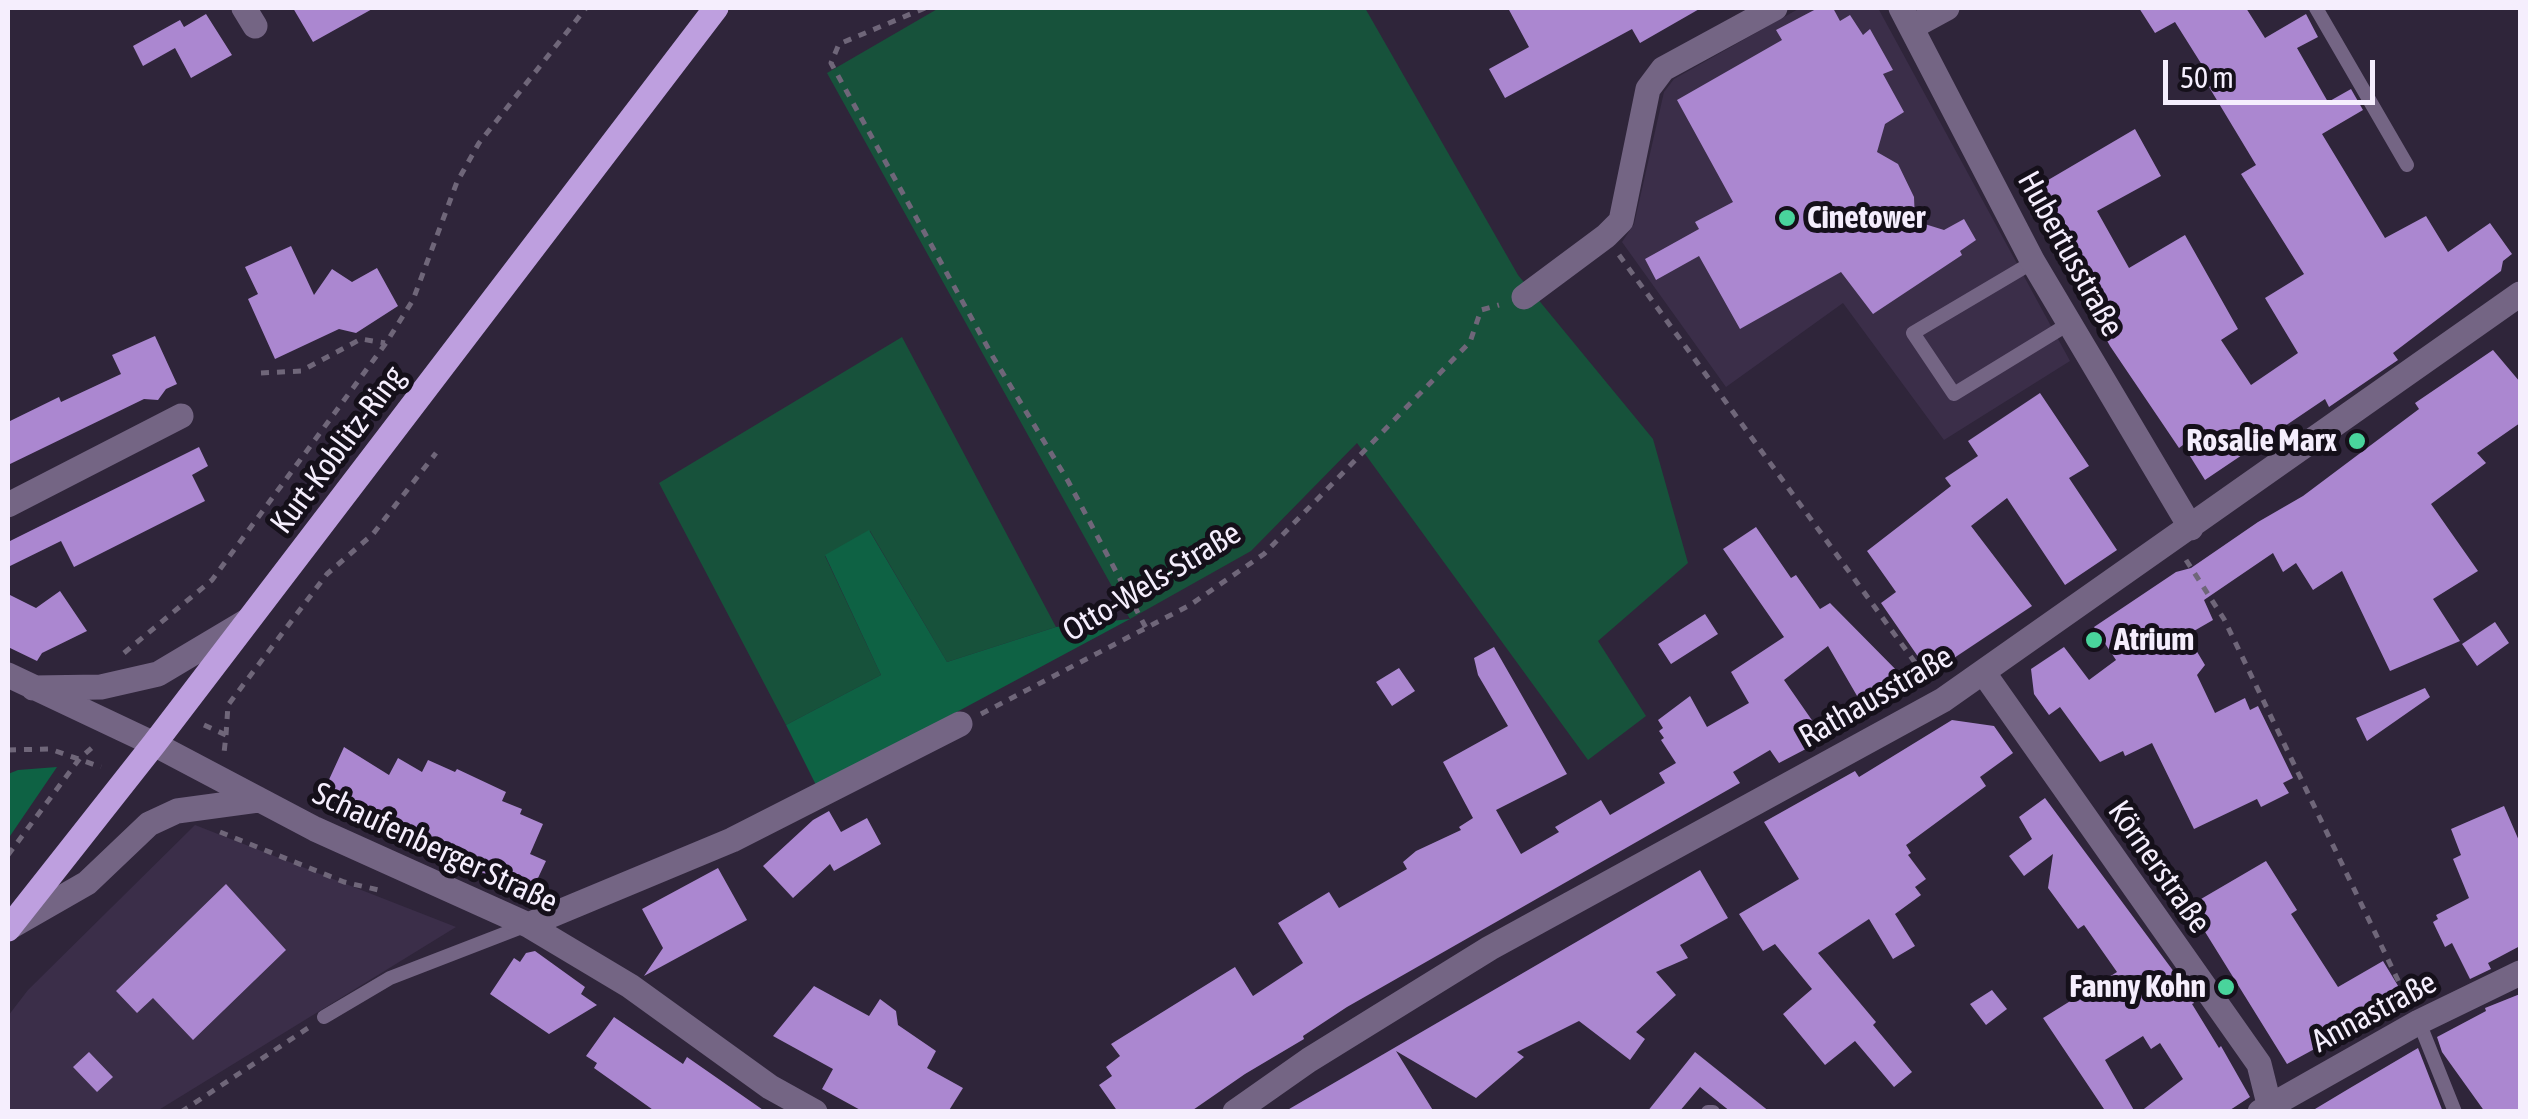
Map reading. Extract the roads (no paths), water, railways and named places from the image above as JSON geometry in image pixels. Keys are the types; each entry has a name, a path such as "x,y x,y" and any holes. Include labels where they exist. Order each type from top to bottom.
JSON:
{"main road":[{"name":"Kurt-Koblitz-Ring","path":"8,929 154,744 716,8"}],"street":[{"path":"1524,297 1606,236 1620,221 1648,89 1663,68 1774,8"},
{"path":"1906,17 1947,8"},
{"name":"Hubertusstraße","path":"1906,17 2182,534"},
{"name":"Rathausstraße","path":"1235,1112 1309,1060 1490,948 1943,700 2520,294"},
{"path":"8,505 181,416"},
{"path":"33,688 72,689 132,682 174,666 248,620"},
{"name":"Körnerstraße","path":"1983,672 2258,1064 2267,1109"},
{"name":"Schaufenberger Straße","path":"8,676 154,744 315,829 528,925 630,986 770,1086 816,1112"},
{"path":"528,925 732,840 960,724"},
{"path":"8,929 87,882 149,824 178,811 258,800"},
{"name":"Annastraße","path":"2267,1109 2418,1022 2520,973"}],"lane":[{"path":"2316,8 2407,166"},
{"path":"2034,262 1913,333 1954,394 2070,323"},
{"path":"324,1018 390,978 528,925"},
{"path":"2418,1022 2455,1112"}],"place":[{"name":"Cinetower","path":"1787,218"},
{"name":"Rosalie Marx","path":"2357,441"},
{"name":"Atrium","path":"2094,640"},
{"name":"Fanny Kohn","path":"2226,987"}]}
